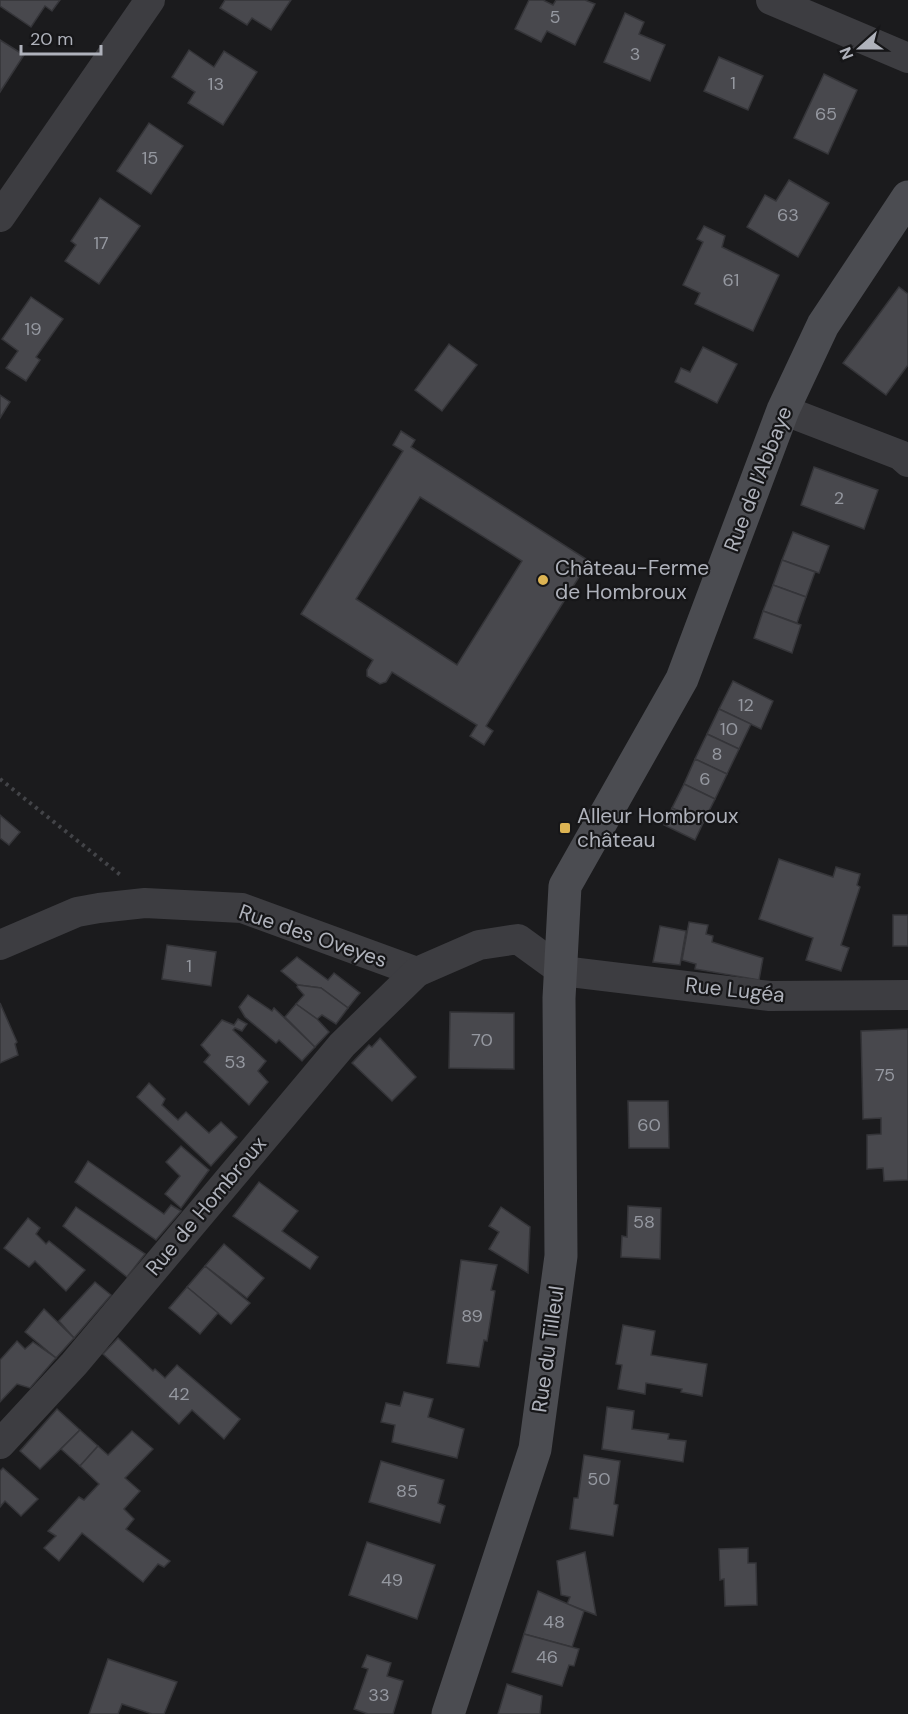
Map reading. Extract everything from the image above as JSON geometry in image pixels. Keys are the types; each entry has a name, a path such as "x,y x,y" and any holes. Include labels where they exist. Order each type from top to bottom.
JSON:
{"street":[{"path":"0,217 150,0"},
{"path":"771,0 908,58"},
{"name":"Rue de l'Abbaye","path":"562,971 565,886 682,679 783,410 823,325 908,197"},
{"path":"783,410 900,455 908,462"},
{"name":"Rue des Oveyes","path":"0,945 77,912 145,903 242,908 417,972"},
{"path":"417,972 478,945 518,939 562,971"},
{"name":"Rue Lugéa","path":"562,971 770,996 908,995"},
{"name":"Rue du Tilleul","path":"448,1714 535,1449 561,1256 559,998 562,971"},
{"name":"Rue de Hombroux","path":"0,1444 74,1364 342,1045 417,972"}],"path":[{"path":"0,779 130,882 145,903"}],"building":[{"path":"0,0 60,0 52,11 45,6 31,27 0,6"},
{"path":"225,0 291,0 271,30 252,18 247,25 220,8"},
{"path":"529,0 543,0 553,5 556,0 585,0 595,4 575,45 547,31 541,42 515,29"},
{"path":"625,13 644,22 639,34 665,45 650,81 604,62"},
{"path":"0,40 24,55 0,92"},
{"path":"189,50 214,67 224,51 257,72 223,125 188,103 195,92 172,77"},
{"path":"719,57 763,76 748,110 704,91"},
{"path":"824,74 857,90 828,154 794,138"},
{"path":"149,123 183,146 151,194 117,171"},
{"path":"789,180 829,203 798,257 747,227 765,195 776,201"},
{"path":"100,198 140,226 99,284 65,261 76,245 71,241"},
{"path":"704,226 725,236 722,247 779,275 753,331 695,304 700,293 683,285 703,242 697,239"},
{"path":"899,287 908,294 908,365 886,395 843,363"},
{"path":"31,297 63,319 36,357 40,360 26,381 6,368 18,351 2,339"},
{"path":"449,344 477,365 442,411 415,390"},
{"path":"703,347 737,364 717,403 675,382 681,368 690,372"},
{"path":"0,395 10,402 0,418"},
{"name":"Château-Ferme de Hombroux","path":"401,431 415,440 411,447 589,561 486,726 493,731 484,745 470,736 477,725 392,672 386,682 380,684 367,676 367,670 373,660 301,614 403,451 393,445","holes":["420,497 522,561 457,665 356,599"]},
{"path":"814,467 878,490 864,529 801,505"},
{"path":"793,532 829,546 819,573 782,560"},
{"path":"782,560 815,572 806,597 773,585"},
{"path":"773,585 806,597 797,623 763,611"},
{"path":"763,611 801,625 792,653 754,638"},
{"path":"733,681 773,701 761,729 719,709"},
{"path":"719,709 751,724 739,749 707,734"},
{"path":"707,734 739,749 727,774 695,759"},
{"path":"695,759 727,774 715,799 684,784"},
{"path":"684,784 715,799 703,823 672,808"},
{"path":"672,808 703,823 695,840 664,825"},
{"path":"0,815 20,832 9,845 0,838"},
{"path":"779,859 833,877 836,867 860,874 857,885 860,887 841,945 849,948 841,971 806,960 813,938 759,919"},
{"path":"893,915 908,915 908,946 893,946"},
{"path":"689,922 708,925 706,934 713,936 712,942 763,958 759,980 695,969 696,964 682,960"},
{"path":"660,926 686,931 680,965 653,962"},
{"path":"167,945 216,952 211,986 162,979"},
{"path":"297,957 328,980 334,973 360,993 348,1008 321,988 298,985 281,971"},
{"path":"298,985 321,988 348,1008 336,1024 322,1015 317,1019 296,1004 304,995 297,987"},
{"path":"248,995 272,1011 274,1008 315,1047 302,1061 279,1040 276,1043 245,1017 239,1007"},
{"path":"0,1003 17,1042 15,1044 18,1055 0,1063"},
{"path":"296,1004 317,1019 329,1032 315,1047 285,1017"},
{"path":"450,1012 514,1013 514,1069 449,1068"},
{"path":"238,1019 247,1024 242,1031 235,1028 233,1030 266,1061 258,1071 268,1082 249,1105 204,1062 210,1055 201,1045 222,1020 234,1025"},
{"path":"908,1029 908,1180 884,1181 883,1168 867,1169 867,1135 881,1134 881,1118 863,1119 861,1031"},
{"path":"380,1038 416,1077 392,1101 352,1063 369,1045 372,1047"},
{"path":"149,1083 165,1099 162,1105 178,1120 186,1112 209,1133 221,1122 237,1137 211,1166 137,1097"},
{"path":"628,1101 668,1101 669,1148 629,1148"},
{"path":"181,1146 209,1170 181,1208 165,1194 180,1176 166,1162"},
{"path":"88,1161 164,1214 171,1205 181,1211 156,1240 75,1182"},
{"path":"259,1182 298,1211 282,1231 318,1257 310,1269 233,1216"},
{"path":"628,1206 661,1208 660,1259 621,1257 622,1236 627,1237"},
{"path":"76,1207 145,1254 127,1277 63,1226"},
{"path":"501,1207 530,1227 528,1273 489,1249 499,1232 489,1226"},
{"path":"28,1218 40,1228 36,1234 46,1244 49,1241 85,1270 66,1291 35,1261 29,1267 4,1248"},
{"path":"224,1244 264,1278 247,1298 205,1266"},
{"path":"461,1260 497,1265 491,1290 495,1291 487,1341 484,1340 479,1367 447,1363"},
{"path":"205,1266 250,1303 231,1324 187,1287"},
{"path":"95,1282 111,1295 74,1338 59,1321"},
{"path":"187,1287 218,1313 200,1334 169,1308"},
{"path":"44,1309 74,1338 56,1358 25,1332"},
{"path":"623,1325 655,1331 651,1355 707,1364 702,1396 681,1392 682,1389 646,1383 645,1394 618,1389 622,1365 616,1364"},
{"path":"118,1338 153,1371 155,1369 165,1378 177,1365 240,1419 224,1439 192,1410 179,1424 103,1354"},
{"path":"17,1341 25,1349 33,1342 56,1358 30,1388 17,1384 0,1402 0,1360"},
{"path":"404,1392 433,1399 428,1417 464,1429 457,1458 392,1442 395,1425 381,1422 386,1403 400,1406"},
{"path":"607,1407 634,1411 632,1429 669,1434 668,1439 686,1441 683,1462 602,1449"},
{"path":"57,1409 80,1430 40,1469 20,1451"},
{"path":"80,1430 98,1446 80,1466 61,1449"},
{"path":"132,1431 153,1449 125,1478 140,1491 124,1509 134,1519 126,1529 170,1561 164,1567 158,1564 143,1582 82,1533 59,1561 44,1548 56,1536 48,1531 79,1497 84,1500 99,1484 80,1466 98,1446 108,1455"},
{"path":"584,1455 620,1461 614,1504 618,1505 613,1536 570,1529 574,1498 578,1498"},
{"path":"381,1461 444,1480 438,1503 445,1506 440,1523 369,1502"},
{"path":"3,1468 38,1499 21,1516 5,1501 0,1507 0,1471"},
{"path":"367,1542 435,1565 417,1619 349,1595"},
{"path":"748,1548 748,1563 756,1563 757,1605 725,1606 724,1579 720,1580 719,1549"},
{"path":"585,1552 596,1615 567,1604 570,1597 561,1595 557,1561"},
{"path":"538,1591 584,1611 572,1647 524,1634"},
{"path":"524,1634 579,1649 574,1666 569,1665 562,1686 512,1672"},
{"path":"367,1655 391,1663 387,1676 403,1681 393,1714 368,1714 354,1709 368,1669 362,1667"},
{"path":"108,1659 177,1682 164,1714 152,1714 122,1704 118,1714 89,1714"},
{"path":"507,1684 542,1696 540,1714 498,1714"}],"place":[{"name":"Château-Ferme de Hombroux","path":"543,580"},
{"name":"Alleur Hombroux château","path":"565,828"}]}
